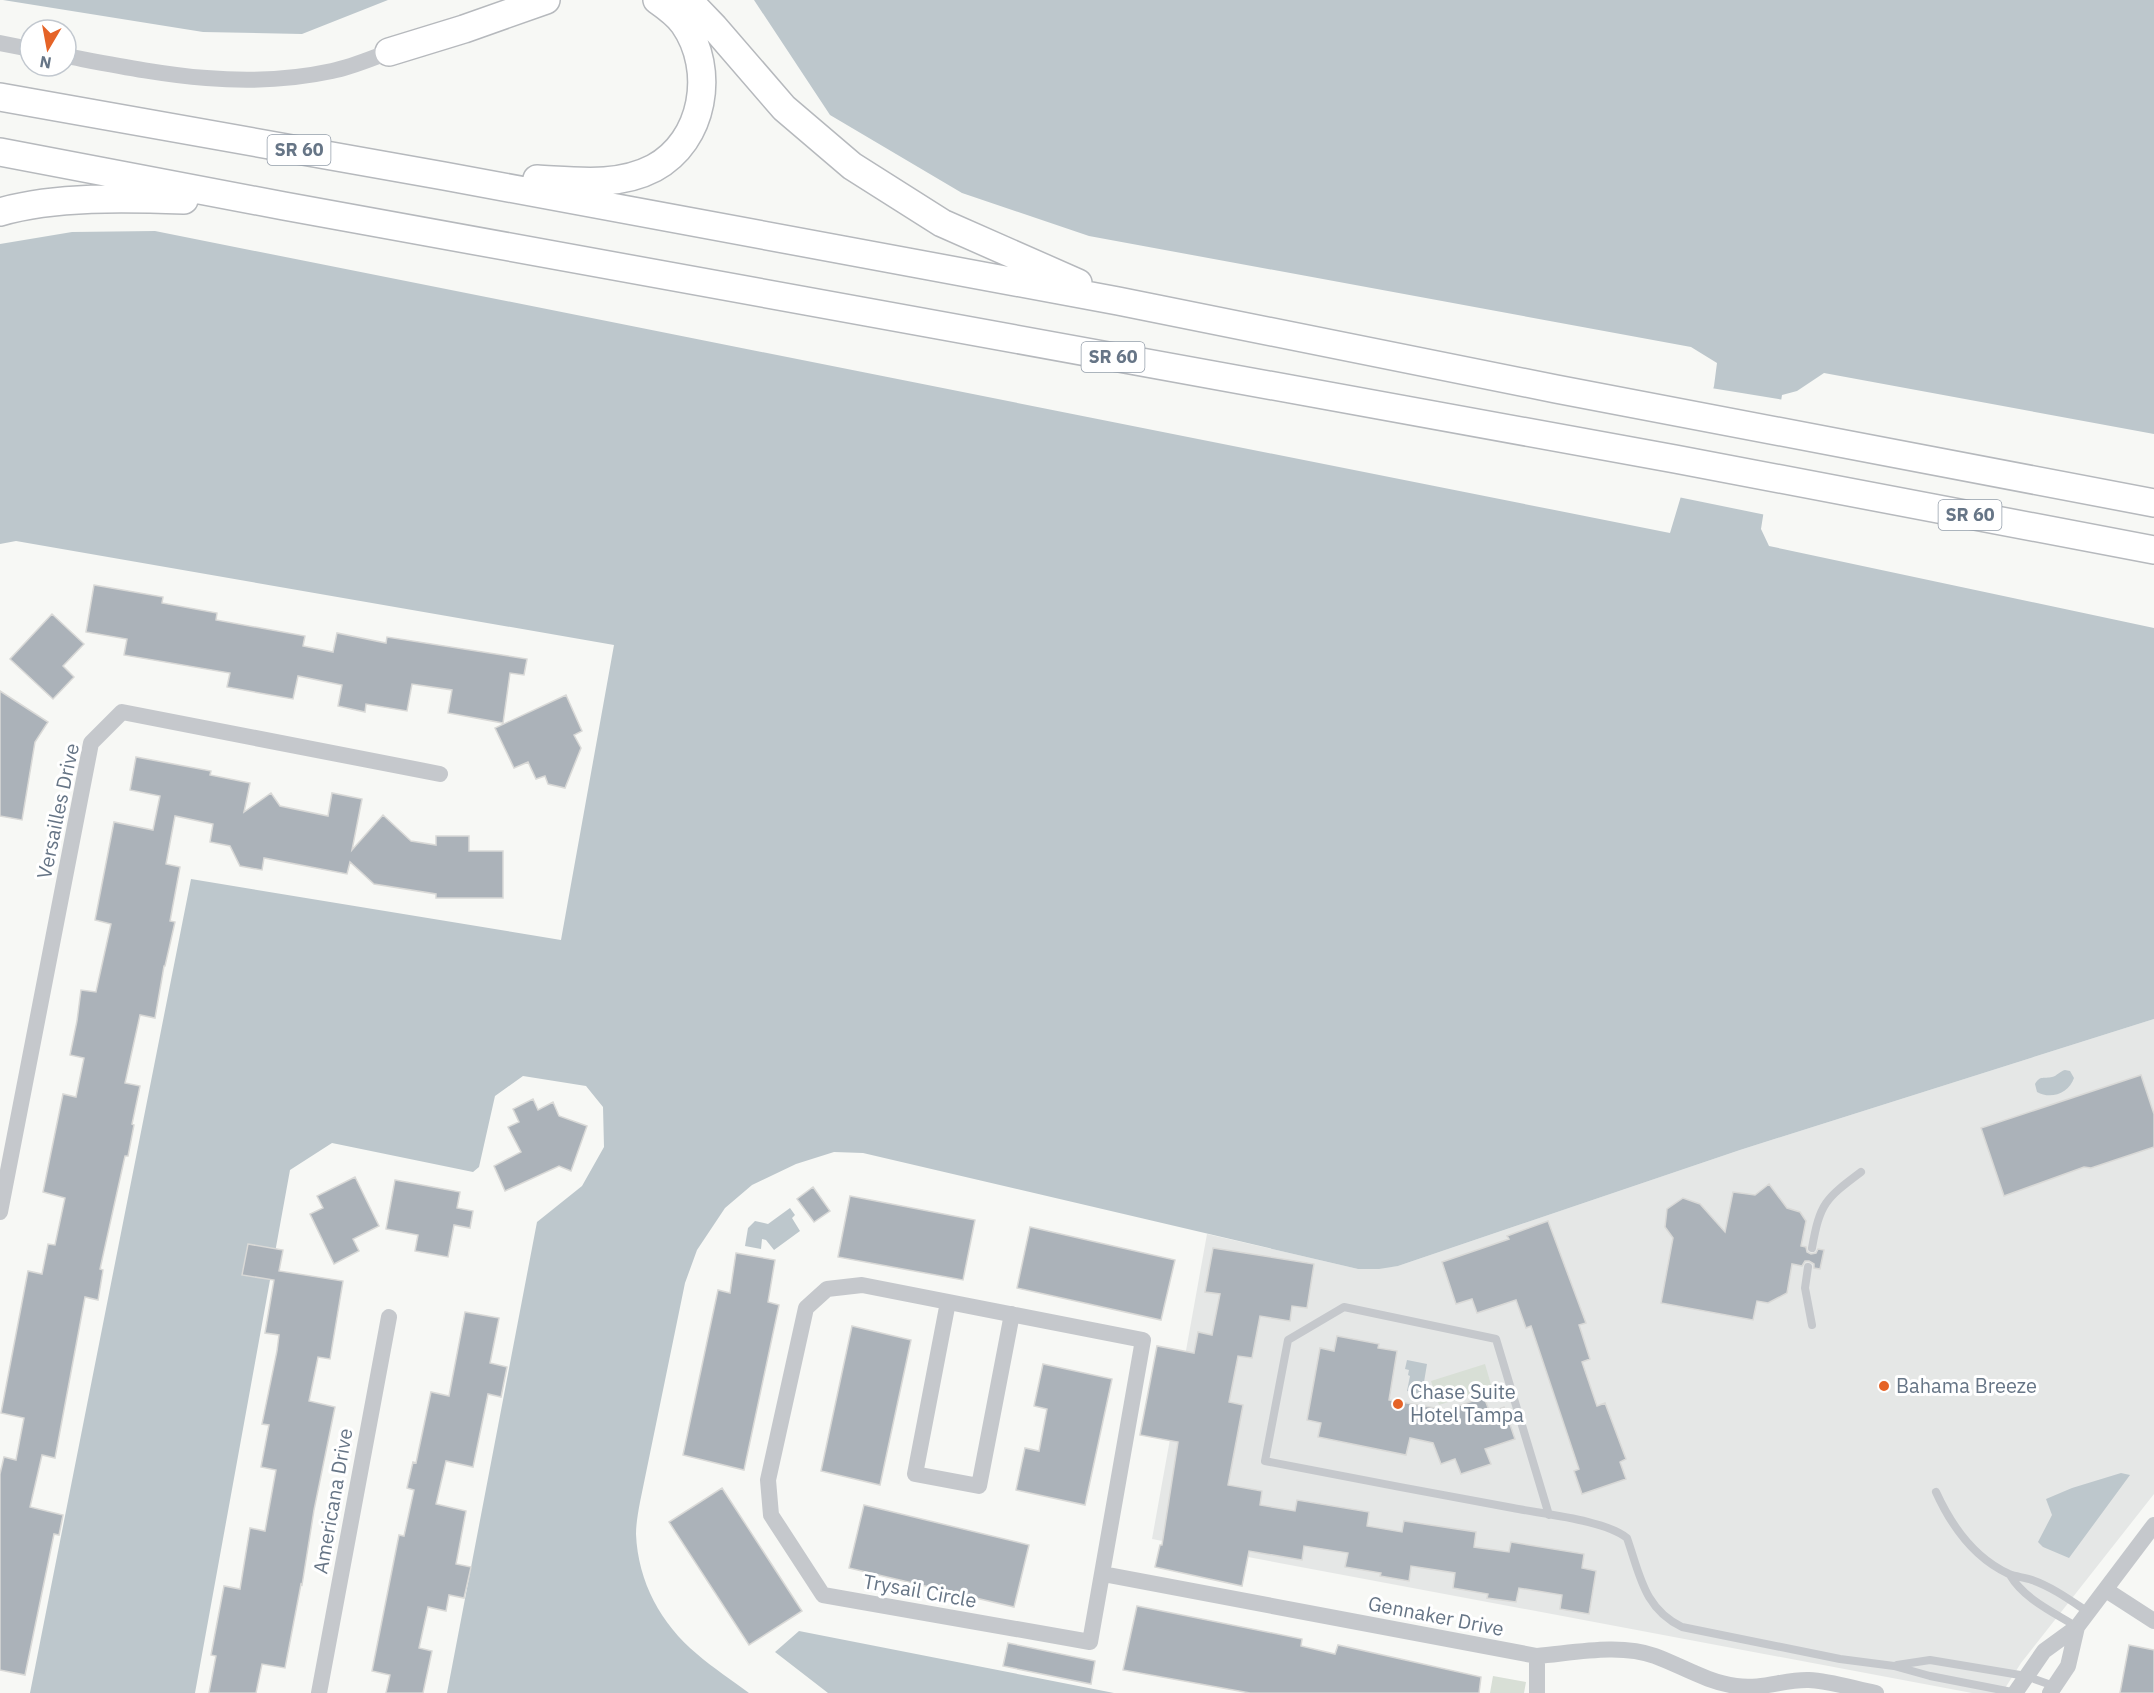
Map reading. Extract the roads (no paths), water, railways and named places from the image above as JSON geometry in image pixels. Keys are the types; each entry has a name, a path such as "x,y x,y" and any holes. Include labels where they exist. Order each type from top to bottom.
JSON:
{"highway":[{"path":"389,52 494,0"},
{"path":"389,52 546,0"},
{"path":"444,176 607,181 633,177 665,161 682,143 695,121 702,95 702,81 696,50 684,24 657,0"},
{"path":"688,0 784,108 852,166 942,223 1118,301"},
{"name":"SR 60","path":"0,97 444,176 1118,301 1687,414 2154,503"},
{"name":"SR 60","path":"0,152 2154,549"},
{"path":"0,212 56,203 120,199 189,200 284,206"}],"street":[{"path":"0,43 18,47"},
{"path":"78,58 173,75 248,81 296,77 336,70 389,52"},
{"name":"Versailles Drive","path":"0,1212 91,743 122,712 440,774"},
{"name":"Trysail Circle","path":"862,1285 948,1302 1143,1340 1090,1642 823,1595 771,1515 768,1480 806,1308 827,1289 862,1285"},
{"path":"948,1302 915,1474 925,1476 979,1486 1012,1314"},
{"name":"Americana Drive","path":"319,1693 388,1317"},
{"path":"2016,1693 2044,1651 2077,1627 2154,1526"},
{"name":"Gennaker Drive","path":"1102,1574 1537,1656 1595,1650 1639,1651 1710,1680 1736,1686 1758,1687 1808,1680 1850,1691 1876,1693"},
{"path":"2106,1590 2154,1621"},
{"path":"2052,1690 2068,1666 2077,1627"},
{"path":"1537,1656 1537,1693"},
{"name":"Gennaker Drive","path":"1758,1687 1775,1693"}],"lane":[{"path":"1812,1248 1820,1211 1832,1193 1861,1172"},
{"path":"1808,1267 1804,1288 1812,1325"},
{"path":"1550,1515 1496,1339 1344,1307 1288,1340 1265,1461 1598,1525 1627,1538 1650,1603 1666,1620 1682,1628 1840,1659 1894,1666 1930,1676 2016,1693"},
{"path":"1936,1492 1948,1516 1968,1542 1985,1558 2010,1575 2030,1579 2057,1591 2088,1612"},
{"path":"2010,1575 2017,1587 2077,1627"},
{"path":"1894,1666 1929,1660 2026,1676 2052,1690"}],"place":[{"name":"Bahama Breeze","path":"1884,1386"},
{"name":"Chase Suite Hotel Tampa","path":"1398,1404"}]}
